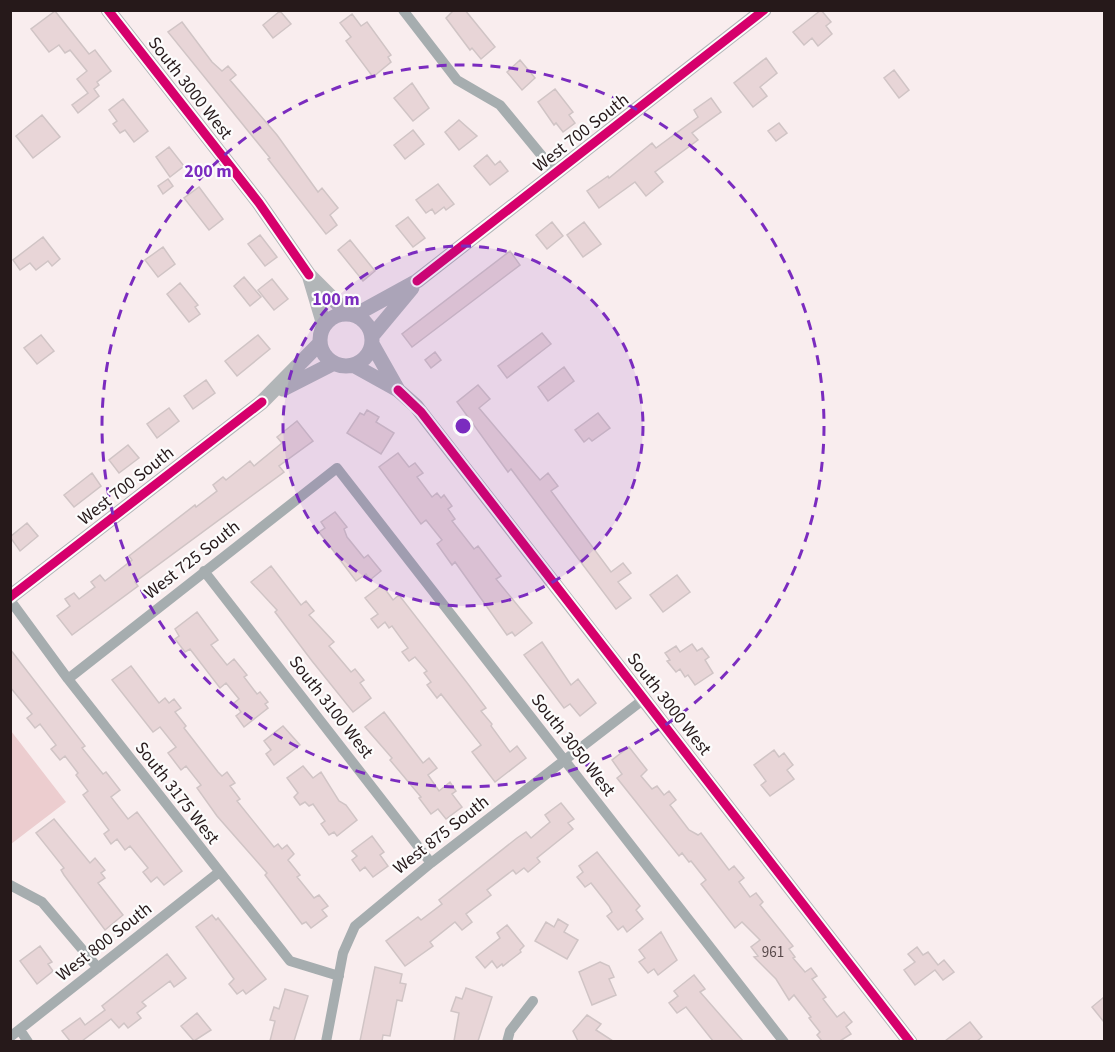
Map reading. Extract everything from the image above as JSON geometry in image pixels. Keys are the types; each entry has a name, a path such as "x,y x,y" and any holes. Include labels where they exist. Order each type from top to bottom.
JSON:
{"main road":[{"name":"South 3000 West","path":"108,10 259,203 309,275 351,314"},
{"name":"West 700 South","path":"351,314 417,280 764,10"},
{"name":"South 3000 West","path":"309,275 324,326"},
{"name":"West 700 South","path":"372,340 417,280"},
{"path":"351,314 367,323 372,340 365,357 352,365 334,363 323,351 320,343 324,326 334,317 351,314"},
{"name":"South 3000 West","path":"372,340 399,390 421,412 910,1041"},
{"name":"West 700 South","path":"10,599 262,402 320,343"},
{"name":"West 700 South","path":"262,402 334,363"},
{"name":"South 3000 West","path":"352,365 399,390"}],"street":[{"path":"403,10 457,80 500,105 556,173"},
{"name":"West 725 South","path":"68,679 337,468"},
{"name":"South 3050 West","path":"337,468 784,1041"},
{"name":"South 3100 West","path":"204,571 432,863"},
{"name":"South 3175 West","path":"10,599 68,679 218,873 290,961 339,976"},
{"name":"West 875 South","path":"326,1041 343,953 356,926 432,863 644,699"},
{"name":"West 800 South","path":"10,1037 218,873"},
{"path":"10,885 42,902 98,968"},
{"path":"507,1041 510,1031 533,1001"},
{"path":"20,1030 28,1041"}],"shaded area":[{"path":"11,731 66,802 11,844"}],"building":[{"path":"454,10 465,10 495,47 481,59 472,48 470,50 446,18"},
{"path":"821,10 831,22 826,26 832,34 818,46 812,38 804,45 793,32"},
{"path":"55,11 89,54 95,50 111,71 97,82 99,85 94,89 99,96 78,113 72,105 88,93 77,79 87,71 70,50 65,53 59,45 49,52 31,29"},
{"path":"280,11 291,24 273,38 263,25"},
{"path":"352,14 361,26 367,22 391,55 388,57 391,62 373,77 346,41 351,37 340,23"},
{"path":"182,22 212,62 222,71 228,66 236,75 230,80 277,135 318,192 322,188 338,208 330,215 337,225 326,234 268,159 270,158 168,32"},
{"path":"766,58 777,73 760,87 767,96 753,107 734,83"},
{"path":"520,60 535,78 522,90 507,72"},
{"path":"894,70 909,90 899,98 884,78"},
{"path":"412,83 429,108 413,121 394,98"},
{"path":"555,89 573,112 569,115 575,123 563,132 556,123 554,125 538,102"},
{"path":"711,98 721,112 692,133 698,140 655,172 663,182 646,196 635,182 599,208 587,191 608,176 609,178 652,143 656,148 698,117 694,110"},
{"path":"123,99 148,131 134,142 125,130 120,133 113,124 117,121 109,110"},
{"path":"42,115 60,137 33,158 16,136"},
{"path":"459,120 477,136 459,150 445,132"},
{"path":"779,123 787,133 776,141 768,131"},
{"path":"413,130 424,144 405,159 394,145"},
{"path":"169,147 184,166 170,177 156,157"},
{"path":"487,155 495,165 500,161 508,171 490,185 474,166"},
{"path":"168,179 173,186 163,194 158,186"},
{"path":"438,184 454,204 446,210 444,207 435,214 432,209 426,213 416,200"},
{"path":"199,187 223,219 209,230 184,198"},
{"path":"408,217 425,238 413,247 396,226"},
{"path":"552,222 563,236 547,249 536,235"},
{"path":"584,222 601,244 583,257 567,235"},
{"path":"260,235 277,257 265,266 248,244"},
{"path":"43,237 60,259 52,266 48,261 36,270 30,263 20,270 13,260"},
{"path":"350,240 375,271 363,281 338,250"},
{"path":"163,247 175,264 158,277 145,260"},
{"path":"510,251 520,265 412,347 402,334"},
{"path":"244,277 261,297 250,306 234,286"},
{"path":"272,279 288,299 274,310 258,290"},
{"path":"180,283 198,305 195,307 200,314 189,322 167,294"},
{"path":"542,333 551,344 507,378 498,366"},
{"path":"41,335 54,351 37,364 24,348"},
{"path":"258,335 270,349 237,376 225,361"},
{"path":"435,352 441,360 431,368 425,360"},
{"path":"564,367 574,381 548,401 538,387"},
{"path":"206,380 215,393 193,409 184,396"},
{"path":"478,385 490,399 479,408 540,480 548,473 558,486 551,491 611,572 623,563 631,573 618,582 631,598 616,609 511,469 508,472 457,402"},
{"path":"169,408 179,421 157,438 147,424"},
{"path":"367,410 379,417 376,422 394,433 381,454 347,433 360,413 364,415"},
{"path":"598,413 610,428 592,441 589,438 584,442 575,430"},
{"path":"297,421 313,441 279,466 284,472 135,582 138,586 72,635 57,616 70,606 65,599 74,593 79,599 95,587 91,582 100,575 105,581 132,560 129,556 195,505 196,507 217,491 213,485 223,477 226,480 250,461 254,466 282,443 277,437"},
{"path":"128,445 139,458 119,473 109,460"},
{"path":"398,453 409,467 415,463 423,473 417,477 432,497 437,493 441,498 444,495 452,506 448,509 455,519 452,521 474,549 478,546 501,576 496,579 532,623 515,636 512,632 507,635 455,562 452,565 437,544 442,540 426,520 421,524 379,467"},
{"path":"92,473 101,486 74,507 64,495"},
{"path":"335,512 347,527 344,529 347,537 364,558 368,555 381,571 370,580 366,574 356,581 319,532 325,528 321,522"},
{"path":"27,523 38,536 20,551 10,537"},
{"path":"271,566 301,605 306,601 314,611 309,615 334,642 329,646 351,672 355,669 364,680 360,683 371,698 353,712 275,612 277,610 251,582"},
{"path":"677,575 690,592 663,612 650,595"},
{"path":"382,585 393,600 399,595 468,684 486,708 481,711 510,752 517,746 526,758 495,782 472,752 481,745 441,694 437,698 427,685 431,682 424,673 427,671 415,657 409,661 402,652 408,648 392,626 389,628 385,622 378,628 371,619 378,614 365,598"},
{"path":"197,612 218,640 211,645 227,665 234,659 247,675 244,677 257,694 260,692 268,702 265,704 268,708 244,727 236,716 241,712 234,703 239,699 226,683 220,688 190,649 185,652 175,639 179,636 175,629"},
{"path":"542,642 571,685 578,679 596,703 580,716 570,704 564,708 524,655"},
{"path":"692,644 697,651 702,648 709,657 705,660 713,673 695,685 688,675 685,677 680,669 676,672 667,661 670,660 665,653 676,646 680,652"},
{"path":"10,649 85,746 82,748 103,774 106,772 120,790 111,797 128,819 137,812 182,871 164,885 157,877 151,882 143,872 148,868 130,846 125,850 117,839 111,844 104,834 109,830 83,795 88,791 76,775 78,773 65,756 60,760 51,749 56,745 40,724 35,728 27,718 32,714 10,687"},
{"path":"131,666 159,703 165,698 169,703 174,699 181,708 175,712 186,726 184,728 218,772 222,776 227,772 235,783 230,786 240,799 237,801 274,847 278,844 282,849 287,845 294,854 288,860 300,875 297,877 314,898 319,895 328,906 322,910 327,916 311,928 306,922 302,924 265,875 267,873 217,816 197,788 201,785 186,766 181,770 168,753 176,747 160,727 153,732 112,680"},
{"path":"384,712 423,763 429,758 437,768 428,775 439,791 450,782 456,791 452,794 462,807 446,819 438,809 431,814 419,798 421,797 390,760 392,758 365,727"},
{"path":"283,726 300,745 274,765 266,754 271,750 264,741"},
{"path":"629,747 647,770 641,776 652,789 657,786 664,795 669,791 676,800 670,805 689,830 698,835 701,833 729,870 734,866 744,878 739,882 750,897 756,893 763,902 760,905 793,946 789,949 795,957 793,958 805,972 811,968 817,976 812,979 826,997 823,999 837,1017 844,1012 852,1022 846,1027 851,1034 840,1041 822,1041 817,1035 820,1032 809,1018 811,1017 794,995 789,1000 776,979 754,957 758,956 751,947 760,940 742,922 735,928 701,884 706,880 682,853 679,856 617,778 622,774 612,760"},
{"path":"774,750 779,757 784,753 793,765 787,770 794,779 770,796 761,785 766,781 754,765"},
{"path":"303,766 313,778 321,772 339,801 346,805 357,820 337,836 334,832 329,835 321,824 325,821 313,804 309,806 305,802 300,805 294,797 298,793 287,778"},
{"path":"561,803 574,819 568,823 573,829 537,858 540,862 528,872 524,868 516,874 513,870 487,890 491,895 466,914 472,922 462,930 455,922 430,942 433,946 405,966 386,941 418,917 421,920 442,904 439,900 517,838 526,832 531,838 550,822 545,815"},
{"path":"54,819 90,863 95,858 105,870 101,873 105,878 98,883 123,915 105,930 64,875 61,870 64,868 36,833"},
{"path":"372,836 384,852 380,855 388,866 373,877 365,867 360,871 352,860 357,856 352,851"},
{"path":"597,852 640,906 636,910 643,919 627,932 623,926 618,930 607,916 612,912 591,883 585,887 577,877 583,872 579,866"},
{"path":"212,915 216,920 218,918 266,979 246,994 243,990 237,994 229,984 234,979 196,927"},
{"path":"558,919 568,925 564,932 578,940 567,959 535,941 546,922 554,927"},
{"path":"507,925 524,946 521,952 503,966 502,964 497,968 492,961 485,968 476,957 500,938 497,933"},
{"path":"661,932 677,960 658,975 654,969 648,973 639,962 645,958 639,950"},
{"path":"40,946 52,962 48,964 53,971 37,984 20,961"},
{"path":"917,947 923,955 928,952 938,965 944,960 954,972 943,980 935,970 915,985 904,970 915,962 908,954"},
{"path":"167,954 186,978 174,987 170,981 142,1002 146,1006 137,1013 141,1018 128,1028 124,1023 119,1028 111,1019 82,1041 70,1041 62,1031 80,1018 85,1025 105,1010 102,1006"},
{"path":"600,962 609,966 614,977 609,979 616,995 592,1005 579,972"},
{"path":"375,967 402,974 400,983 406,984 402,1001 397,1000 390,1036 383,1035 382,1041 360,1041"},
{"path":"694,975 705,989 700,992 743,1041 713,1041 686,1007 677,1013 669,1003 678,996 674,991"},
{"path":"466,988 492,997 478,1041 454,1041 459,1013 451,1011 456,997 462,999"},
{"path":"285,989 308,996 294,1041 270,1041 275,1021 270,1020 274,1007 279,1009"},
{"path":"1104,997 1104,1022 1092,1007"},
{"path":"197,1013 211,1030 194,1041 181,1026"},
{"path":"587,1015 601,1024 596,1030 613,1041 578,1041 573,1031"},
{"path":"970,1022 982,1037 977,1041 945,1041"}],"cycle path":[{"path":"108,10 259,203 309,275"},
{"path":"417,281 764,10"},
{"path":"398,390 421,412 910,1042"},
{"path":"10,597 262,402"}]}
